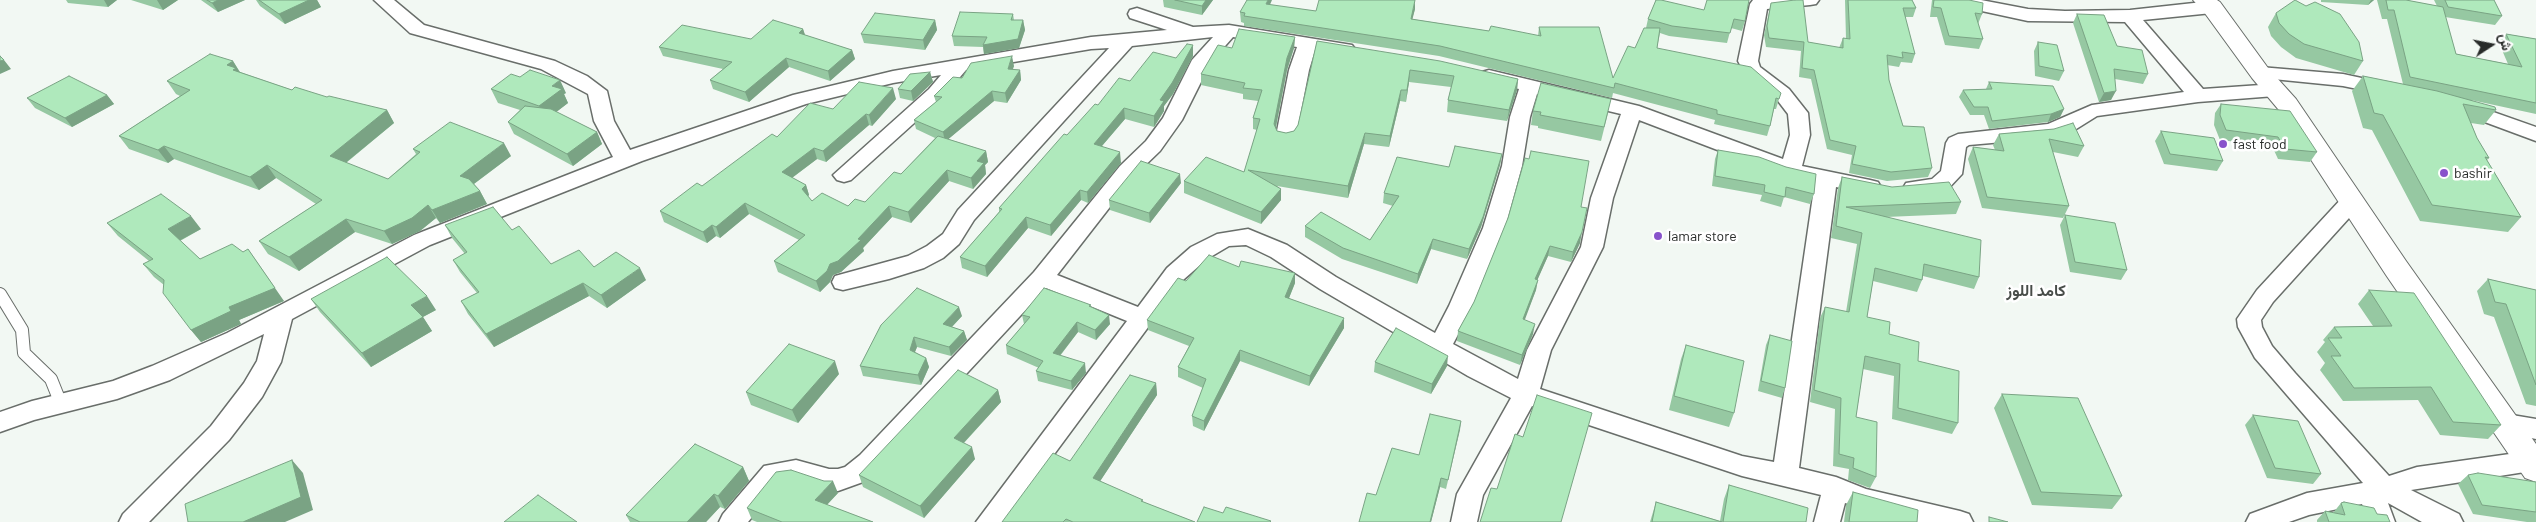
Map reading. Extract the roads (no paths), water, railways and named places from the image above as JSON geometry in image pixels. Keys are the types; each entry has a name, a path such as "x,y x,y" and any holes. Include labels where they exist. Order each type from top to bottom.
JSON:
{"main road":[{"path":"2208,4 2267,81 2533,465"}],"street":[{"path":"383,0 417,29 548,65 597,91 604,121 625,160"},
{"path":"1790,170 1800,135 1798,113 1782,94 1752,70 1748,61 1753,2 1781,4 1810,0"},
{"path":"1954,0 1989,8 2047,17 2130,16 2208,4"},
{"path":"1091,43 1138,7 1158,23 1196,32"},
{"path":"2130,16 2198,96"},
{"path":"732,522 773,473 796,470 832,480 843,479 859,472 1042,278 1127,171 1153,146 1172,120 1202,60 1229,31"},
{"path":"2,422 61,404 117,390 161,373 235,340 422,240 511,203 625,160 800,99 842,88 1091,43 1126,41 1196,32 1229,31 1364,52"},
{"path":"843,282 889,271 916,262 936,252 951,239 973,208 1126,41"},
{"path":"1286,136 1299,70 1308,43"},
{"path":"844,175 936,93 959,66"},
{"path":"1466,70 1632,110 1790,170 1826,179 1891,190 1938,186 1951,174 1956,143 1965,139 2048,131 2066,126 2092,111 2198,96 2267,81 2343,80 2408,94"},
{"path":"1440,346 1461,306 1494,228 1512,166 1520,117 1530,86"},
{"path":"2445,103 2473,110 2536,134"},
{"path":"1464,522 1470,494 1526,394 1539,350 1592,247 1602,198 1632,110"},
{"path":"1785,475 1826,179"},
{"path":"2351,202 2265,296 2249,319 2255,338 2269,359 2378,490 2450,522"},
{"path":"989,522 1045,450 1175,274 1199,253 1225,240 1244,236 1279,252 1328,283 1477,369 1526,394 1733,463 1836,488 1862,499 1960,522"},
{"path":"1042,278 1142,318"},
{"path":"132,522 220,433 253,390 269,362 281,314"},
{"path":"2506,424 2536,429"},
{"path":"2259,522 2307,504 2378,490 2417,478 2533,465"},
{"path":"1827,522 1836,488"},
{"path":"2378,490 2382,522"}],"lane":[{"path":"0,294 22,330 24,353 51,378 61,404"}],"place":[{"name":"fast food","path":"2223,144"},
{"name":"bashir","path":"2444,173"},
{"name":"lamar store","path":"1658,236"}],"district":[{"name":"كامد اللوز","path":"2036,291"}]}
